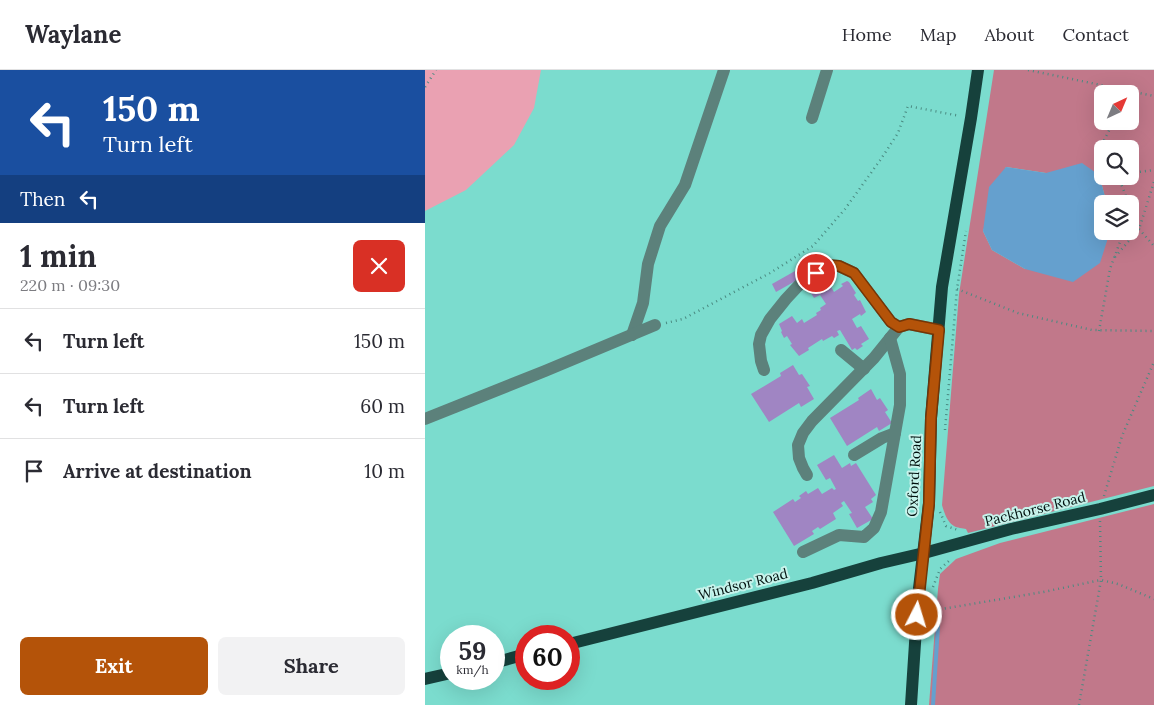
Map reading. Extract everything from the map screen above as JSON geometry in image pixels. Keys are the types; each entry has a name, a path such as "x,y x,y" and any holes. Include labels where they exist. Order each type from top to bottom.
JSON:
{"main road":[{"name":"Oxford Road","path":"911,705 918,597 929,504 931,418 942,287 978,70"},
{"name":"Packhorse Road","path":"924,553 1011,529 1154,495"},
{"name":"Windsor Road","path":"580,641 924,553"},
{"path":"425,679 440,676"}],"street":[{"path":"632,335 643,303 648,264 660,226 685,185 724,70"},
{"path":"812,118 827,70"},
{"path":"764,370 759,344 761,335 770,319 800,284 827,265 839,266 854,273 891,322 899,327"},
{"path":"807,475 799,458 798,445 803,433 812,421 864,369 899,327 909,324 939,330"},
{"path":"425,419 655,325"},
{"path":"803,552 839,535 864,537 874,528 881,512 901,405 900,374 890,338"},
{"path":"841,350 864,369"},
{"path":"854,455 882,438 895,434"}],"path":[{"path":"425,87 436,70"},
{"path":"1028,70 1097,85"},
{"path":"1139,94 1154,96"},
{"path":"655,325 683,320 770,273 813,246 845,209 881,159 898,133 908,106 971,118"},
{"path":"1139,172 1154,170"},
{"path":"1154,182 1139,229 1154,246"},
{"path":"944,437 957,289 966,230"},
{"path":"1099,331 1109,269 1121,240"},
{"path":"1113,260 1130,240"},
{"path":"942,287 957,289 1019,313 1099,331 1154,331"},
{"path":"1079,705 1101,580 1100,509 1122,436 1154,362"},
{"path":"931,590 940,569 949,560 958,555 960,544 960,531 946,526 941,513 941,503"},
{"path":"931,604 930,611 1101,580 1118,584 1154,599"}],"shaded area":[{"path":"425,70 541,70 534,108 514,145 466,190 425,211"},
{"path":"994,70 1154,70 1154,486 968,533 966,529 957,527 949,522 942,505 959,294","holes":["1094,140 1139,140 1139,185 1102,185 1105,195 1139,195 1139,240 1107,240 1025,269 992,250 983,231 1006,167 1046,173 1094,175"]},
{"path":"1154,504 1154,705 929,705 940,574 956,559 1000,543"}],"water":[{"path":"1082,163 1094,171 1094,185 1102,185 1105,195 1094,195 1094,240 1107,240 1100,263 1073,282 1025,269 992,250 983,231 989,187 1006,167 1046,173"}],"building":[{"path":"795,271 799,279 776,292 772,284"},
{"path":"826,278 834,292 843,286 841,284 849,282 856,293 854,295 858,301 860,300 866,312 852,319 857,328 861,326 869,339 861,344 863,346 857,350 855,348 852,350 840,330 837,331 839,335 834,338 832,336 823,341 822,339 799,356 790,345 792,344 787,336 784,338 779,324 792,316 797,323 802,319 804,323 817,315 816,313 821,310 820,308 826,304 820,295 814,298 807,287 812,284 813,286"},
{"path":"793,365 799,375 802,374 810,386 807,387 814,399 801,407 799,403 769,422 751,394 781,376 780,373"},
{"path":"871,389 877,400 880,398 888,410 885,412 892,423 879,431 877,427 847,446 830,418 859,400 858,398"},
{"path":"834,455 842,468 850,463 851,466 856,463 876,495 871,499 873,502 865,507 873,519 857,528 849,514 852,513 844,501 841,503 843,506 833,513 836,519 820,529 818,527 812,531 814,534 794,546 773,512 793,499 795,502 806,491 808,494 818,488 822,494 832,488 836,489 830,478 826,480 817,465"}],"waterway":[{"path":"933,705 938,626"}],"route":[{"path":"816,273 827,265 839,266 854,273 891,322 899,327 909,324 939,330 931,418 929,504 917,615"}]}
